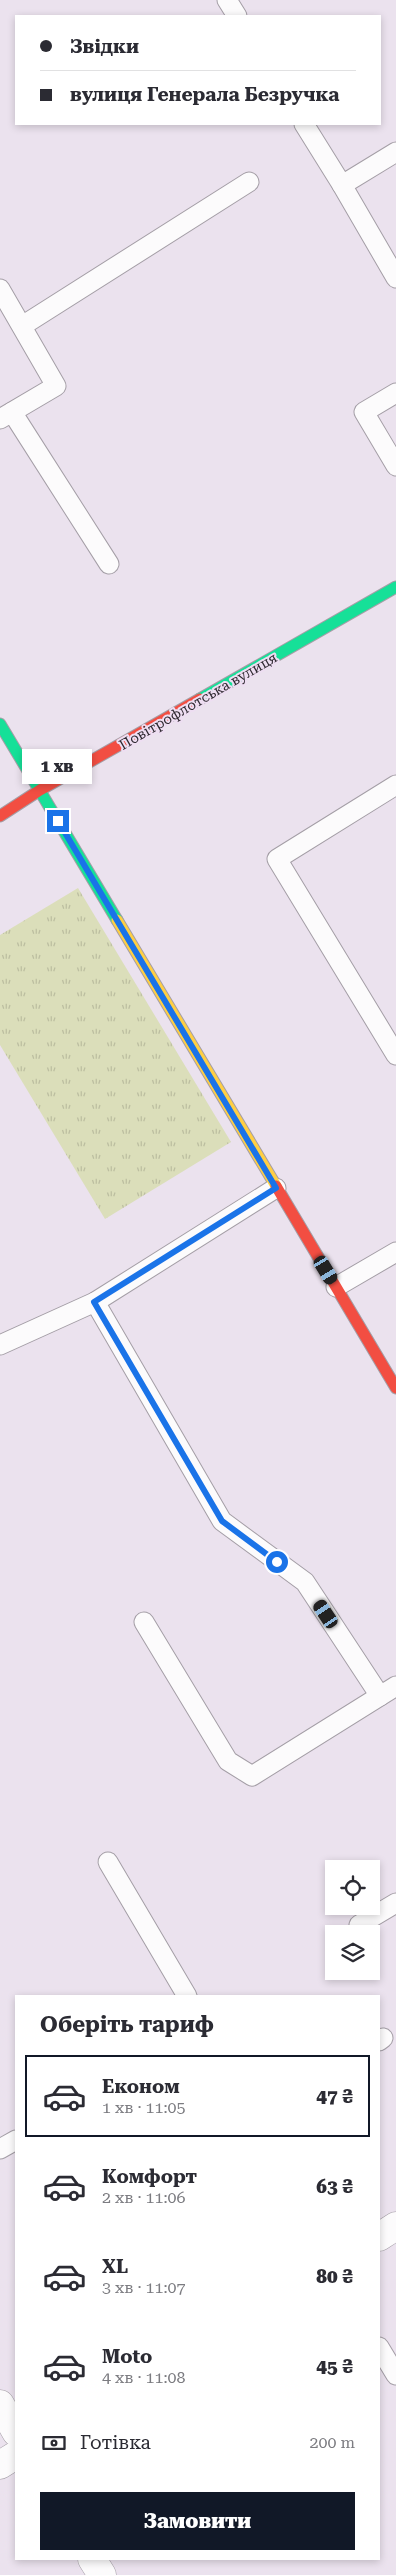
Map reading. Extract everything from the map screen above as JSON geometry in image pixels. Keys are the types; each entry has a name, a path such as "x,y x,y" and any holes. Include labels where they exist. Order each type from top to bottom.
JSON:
{"street":[{"name":"Повітрофлотська вулиця","path":"0,816 40,790 396,587"},
{"path":"0,724 396,1388"},
{"path":"380,2236 396,2226"},
{"path":"0,2404 15,2430"},
{"path":"0,2464 15,2456"},
{"path":"93,2560 102,2575"}],"lane":[{"path":"227,0 236,15"},
{"path":"305,125 396,278"},
{"path":"342,185 396,152"},
{"path":"22,326 249,182"},
{"path":"0,289 56,386 6,416 109,564"},
{"path":"396,393 364,412 396,466"},
{"path":"396,785 277,859 396,1055"},
{"path":"0,1345 94,1302 276,1188"},
{"path":"336,1287 396,1252"},
{"path":"94,1302 222,1521 305,1582 380,1696"},
{"path":"144,1622 228,1761 252,1776 396,1686"},
{"path":"108,1862 186,1995"},
{"path":"359,1925 396,1903"},
{"path":"0,2150 15,2141"},
{"path":"380,2350 396,2376"}],"green space":[{"path":"78,888 231,1142 105,1219 0,1045 0,935"}],"traffic: fast":[{"path":"200,699 396,587"},
{"path":"0,724 117,920"}],"traffic: slow":[{"path":"117,920 276,1186"}],"traffic: jam":[{"path":"0,816 40,790 200,699"},
{"path":"276,1186 396,1388"}],"route":[{"path":"58,821 276,1188 94,1302 222,1521 277,1562"}]}
